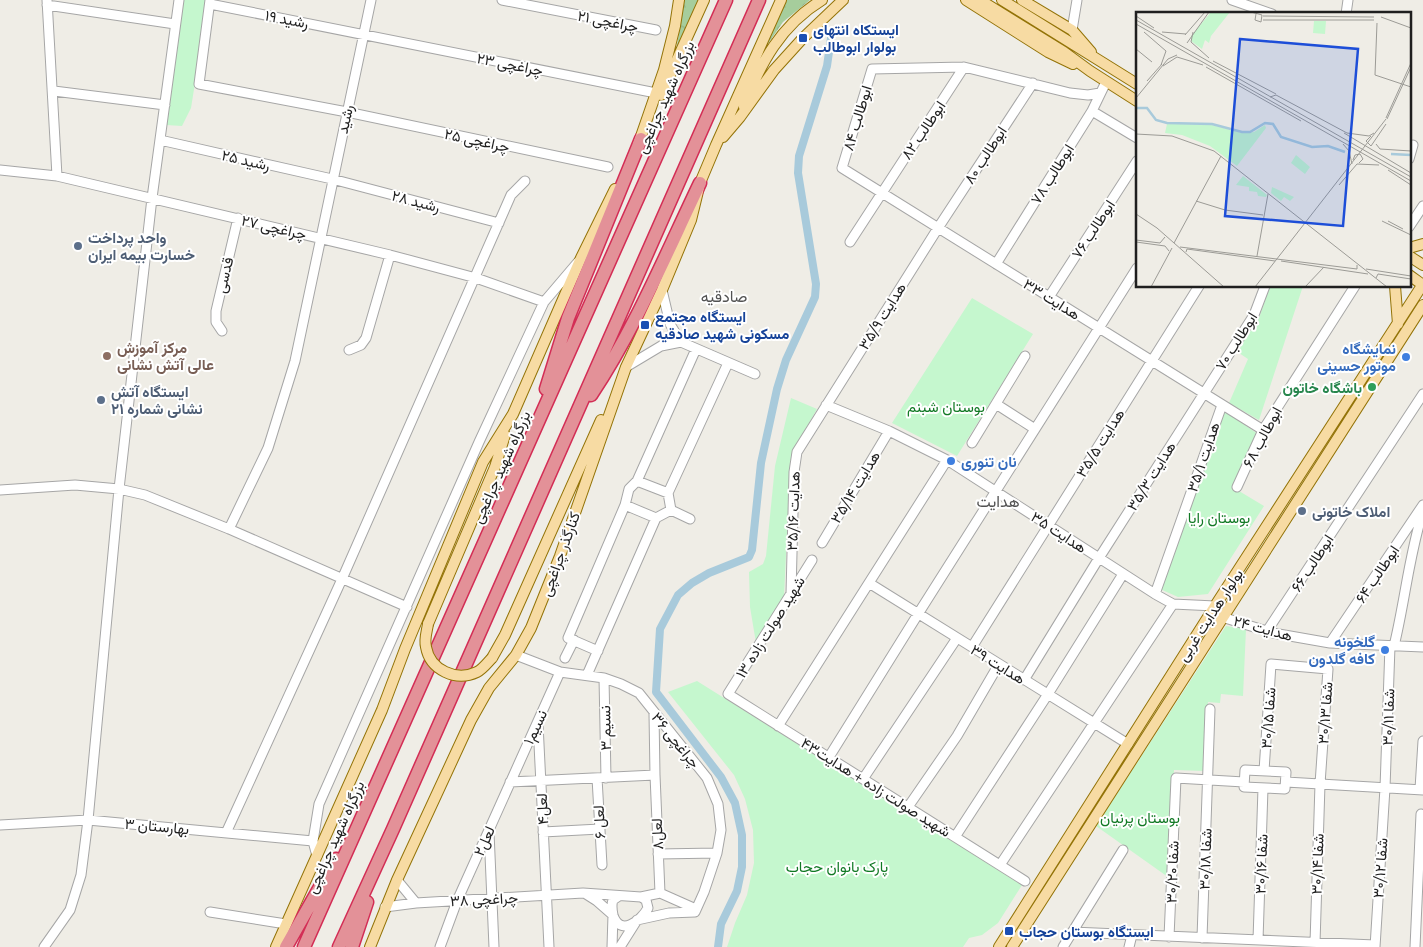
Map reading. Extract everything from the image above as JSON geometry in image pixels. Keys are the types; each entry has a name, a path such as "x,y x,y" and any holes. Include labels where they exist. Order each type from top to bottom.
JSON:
{"highway":[{"name":"بزرگراه شهید چراغچی","path":"304,947 726,0"},
{"path":"339,947 393,829 759,0"},
{"path":"538,423 568,318 641,139"},
{"path":"572,424 602,379 632,323 700,183"},
{"path":"286,947 324,879 360,821"},
{"path":"352,947 393,829"}],"main road":[{"path":"641,139 675,26 679,0"},
{"path":"626,367 492,658 477,672 459,676 446,673 437,667 428,653 425,637 428,624 495,467 509,422 581,258 641,139 704,0"},
{"name":"کنارگذر چراغچی","path":"370,947 397,880 471,720 489,688 516,655 531,628 560,556 626,367 662,290 691,220 700,183 716,145 781,0"},
{"path":"740,117 753,82 774,44 802,14 822,0"},
{"path":"716,145 740,117 774,70 797,44 843,0"},
{"path":"966,0 1048,52 1090,72"},
{"path":"980,0 1064,52 1090,72 1136,100"},
{"path":"1002,0 1136,83"},
{"path":"1022,0 1072,30 1097,59"},
{"path":"1410,248 1423,244"},
{"path":"1410,257 1423,265"},
{"path":"1410,276 1423,285"},
{"name":"بولوار هدایت غربی","path":"1012,947 1087,819 1128,744 1423,285"},
{"path":"1395,288 1398,324"},
{"name":"بولوار هدایت غربی","path":"999,947 1222,618 1423,305"},
{"path":"1410,326 1423,323"},
{"path":"276,947 382,710 405,649 483,462 509,422"},
{"path":"1268,525 1277,532"}],"street":[{"path":"44,947 70,910 81,875 88,820 119,489 152,198 179,0"},
{"name":"رشید","path":"229,529 268,448 295,361 371,0"},
{"name":"چراغچی ۲۱","path":"502,0 656,30"},
{"path":"1072,30 1077,0"},
{"path":"1232,0 1265,12"},
{"path":"57,176 54,91 47,2 175,24"},
{"name":"رشید ۱۹","path":"210,2 363,35"},
{"name":"چراغچی ۲۵","path":"210,2 199,84 347,112 608,167"},
{"name":"چراغچی ۲۳","path":"363,35 656,93"},
{"path":"964,67 1070,93 1100,93"},
{"name":"ابوطالب ۸۴","path":"842,168 872,69 964,67"},
{"name":"ابوطالب ۸۲","path":"850,242 964,67"},
{"name":"ابوطالب ۷۸","path":"996,264 1092,110 1106,82"},
{"name":"ابوطالب ۸۰","path":"938,228 1033,83"},
{"path":"54,91 165,105"},
{"path":"1092,110 1136,137"},
{"name":"رشید ۲۵","path":"160,140 332,179"},
{"path":"1411,145 1423,147"},
{"name":"ابوطالب ۷۶","path":"1049,297 1136,163"},
{"name":"هدایت ۳۳","path":"842,168 1263,430"},
{"name":"چراغچی ۲۷","path":"0,170 57,176 238,218 476,278 544,302"},
{"name":"رشید ۲۸","path":"332,179 499,223"},
{"path":"226,833 342,579 511,195 525,181"},
{"path":"1410,226 1423,206"},
{"name":"قدسی","path":"222,331 216,322 216,311 238,218"},
{"name":"هدایت ۳۵/۹","path":"826,405 938,228"},
{"path":"349,350 361,345 366,338 390,255"},
{"path":"317,856 313,841 319,804 544,302 581,258"},
{"path":"829,757 1136,270"},
{"name":"هدایت ۳۵/۵","path":"972,647 1198,288"},
{"name":"ابوطالب ۷۰","path":"1203,393 1254,315 1264,288"},
{"name":"ابوطالب ۶۸","path":"1237,487 1263,430 1354,288"},
{"path":"662,290 670,324 681,342 755,374"},
{"path":"626,367 661,346 681,342"},
{"path":"598,651 568,638 625,505 629,489 637,481 696,349"},
{"path":"972,443 1025,356"},
{"path":"671,510 668,493 728,363"},
{"name":"هدایت ۳۵/۳","path":"1024,680 1203,393"},
{"name":"ابوطالب ۶۶","path":"1267,631 1423,394"},
{"path":"996,404 1035,430"},
{"name":"هدایت ۳۵","path":"826,405 890,432 947,460 1123,574 1173,604 1215,606"},
{"name":"هدایت ۳۵/۱۶","path":"791,594 794,472 797,452 826,405"},
{"name":"هدایت ۳۵/۱","path":"1155,594 1222,405"},
{"name":"هدایت ۳۵/۱۴","path":"822,543 890,432"},
{"path":"778,726 947,460"},
{"path":"637,481 668,493"},
{"path":"0,490 75,484 119,489 145,495 229,529 407,607"},
{"path":"625,505 656,518"},
{"name":"ابوطالب ۶۴","path":"1330,643 1423,505"},
{"path":"587,675 656,518 671,510"},
{"path":"671,510 690,519"},
{"name":"شفا ۳۰/۱۱","path":"1385,788 1392,646 1404,606 1415,539 1423,511"},
{"name":"شهید صولت زاده ۱۳","path":"728,694 812,560"},
{"path":"955,837 1123,574"},
{"name":"هدایت ۳۹","path":"869,584 1128,744"},
{"path":"1000,865 1173,604"},
{"name":"هدایت ۲۴","path":"1222,618 1267,631 1330,643 1423,647"},
{"path":"863,779 956,638"},
{"path":"566,658 574,640"},
{"name":"چراغچی ۳۶","path":"516,655 560,672 604,678 621,684 639,694 707,778 718,804 721,830 717,853 704,892 695,910"},
{"path":"908,807 957,736 999,664"},
{"name":"شفا ۳۰/۱۵","path":"1264,771 1271,664"},
{"name":"شفا ۳۰/۱۳","path":"1271,664 1328,669 1320,784"},
{"name":"نسیم۱","path":"510,782 560,672"},
{"name":"نسیم ۳","path":"602,778 604,678"},
{"name":"شهید صولت زاده + هدایت۴۳","path":"728,694 1025,881"},
{"name":"شفا ۳۰/۱۸","path":"1202,938 1210,709"},
{"name":"لعل۸","path":"654,714 660,893"},
{"name":"لعل۴","path":"538,722 549,947"},
{"path":"1286,782 1421,790 1423,741"},
{"path":"1245,770 1286,772 1286,782 1285,789 1244,787 1245,770"},
{"path":"510,782 655,775"},
{"name":"لعل ۶","path":"602,778 600,829 602,865"},
{"name":"شفا ۳۰/۲۰","path":"1169,936 1176,778 1208,780"},
{"path":"1208,780 1244,782"},
{"name":"لعل۲","path":"440,947 457,901 510,782"},
{"name":"شفا ۳۰/۱۴","path":"1315,943 1320,784"},
{"name":"شفا ۳۰/۱۶","path":"1258,940 1263,788"},
{"name":"شفا ۳۰/۱۲","path":"1375,946 1385,788"},
{"path":"1415,947 1420,910 1421,814"},
{"name":"بهارستان ۳","path":"0,826 88,820 313,841"},
{"path":"489,829 494,947"},
{"path":"543,832 600,829"},
{"path":"1063,947 1123,850"},
{"path":"658,854 717,853"},
{"path":"397,880 416,903"},
{"path":"583,893 597,901 613,915 616,922 622,927 630,926 648,908 646,900 642,897"},
{"name":"چراغچی ۳۸","path":"386,907 416,903 583,893 602,893 619,896"},
{"path":"612,947 612,902 619,896 642,897 660,893 695,910"},
{"path":"620,947 637,920 695,910"},
{"path":"210,912 286,924"},
{"path":"1072,932 1375,946"},
{"path":"1129,947 1132,935"}],"green space":[{"path":"183,0 208,0 208,2 191,108 182,126 166,125"},
{"path":"684,0 699,0 676,52"},
{"path":"787,0 810,0 783,22 761,54"},
{"path":"1269,288 1302,288 1259,420 1229,403 1248,359 1236,351 1259,318"},
{"name":"بوستان شبنم","path":"972,298 1033,334 957,456 892,423"},
{"path":"791,398 817,409 795,448 790,467 784,598 756,643 750,607 749,572 763,564 766,556 775,466"},
{"name":"بوستان رایا","path":"1223,410 1258,434 1234,488 1264,506 1208,594 1178,597 1160,589"},
{"name":"بوستان پرنیان","path":"1226,626 1246,629 1243,696 1221,694 1220,703 1208,702 1205,771 1174,770 1168,877 1096,826"},
{"name":"پارک بانوان حجاب","path":"697,681 1022,885 998,923 982,935 969,938 963,947 727,947 747,895 754,863 753,830 745,799 734,775 668,692"}],"waterway":[{"path":"718,947 721,924 737,891 742,867 742,835 735,803 721,777 656,692 660,629 678,595 692,583 709,573 749,557 752,550 761,463 777,389 786,360 815,297 816,284 798,173 799,156 827,66 832,31"}],"place":[{"name":"ایستکاه انتهای بولوار ابوطالب","path":"803,38"},
{"name":"واحد پرداخت خسارت بیمه ایران","path":"78,246"},
{"name":"ایستگاه مجتمع مسکونی شهید صادقیه","path":"645,325"},
{"name":"مرکز آموزش عالی آتش نشانی","path":"107,356"},
{"name":"نمایشگاه موتور حسینی","path":"1406,357"},
{"name":"باشگاه خاتون","path":"1372,387"},
{"name":"ایستگاه آتش نشانی شماره ۲۱","path":"101,400"},
{"name":"نان تنوری","path":"951,461"},
{"name":"املاک خاتونی","path":"1302,511"},
{"name":"گلخونه کافه گلدون","path":"1385,650"},
{"name":"ایستگاه بوستان حجاب","path":"1009,931"}],"district":[{"name":"صادقیه","path":"724,296"},
{"name":"هدایت","path":"998,501"}]}
